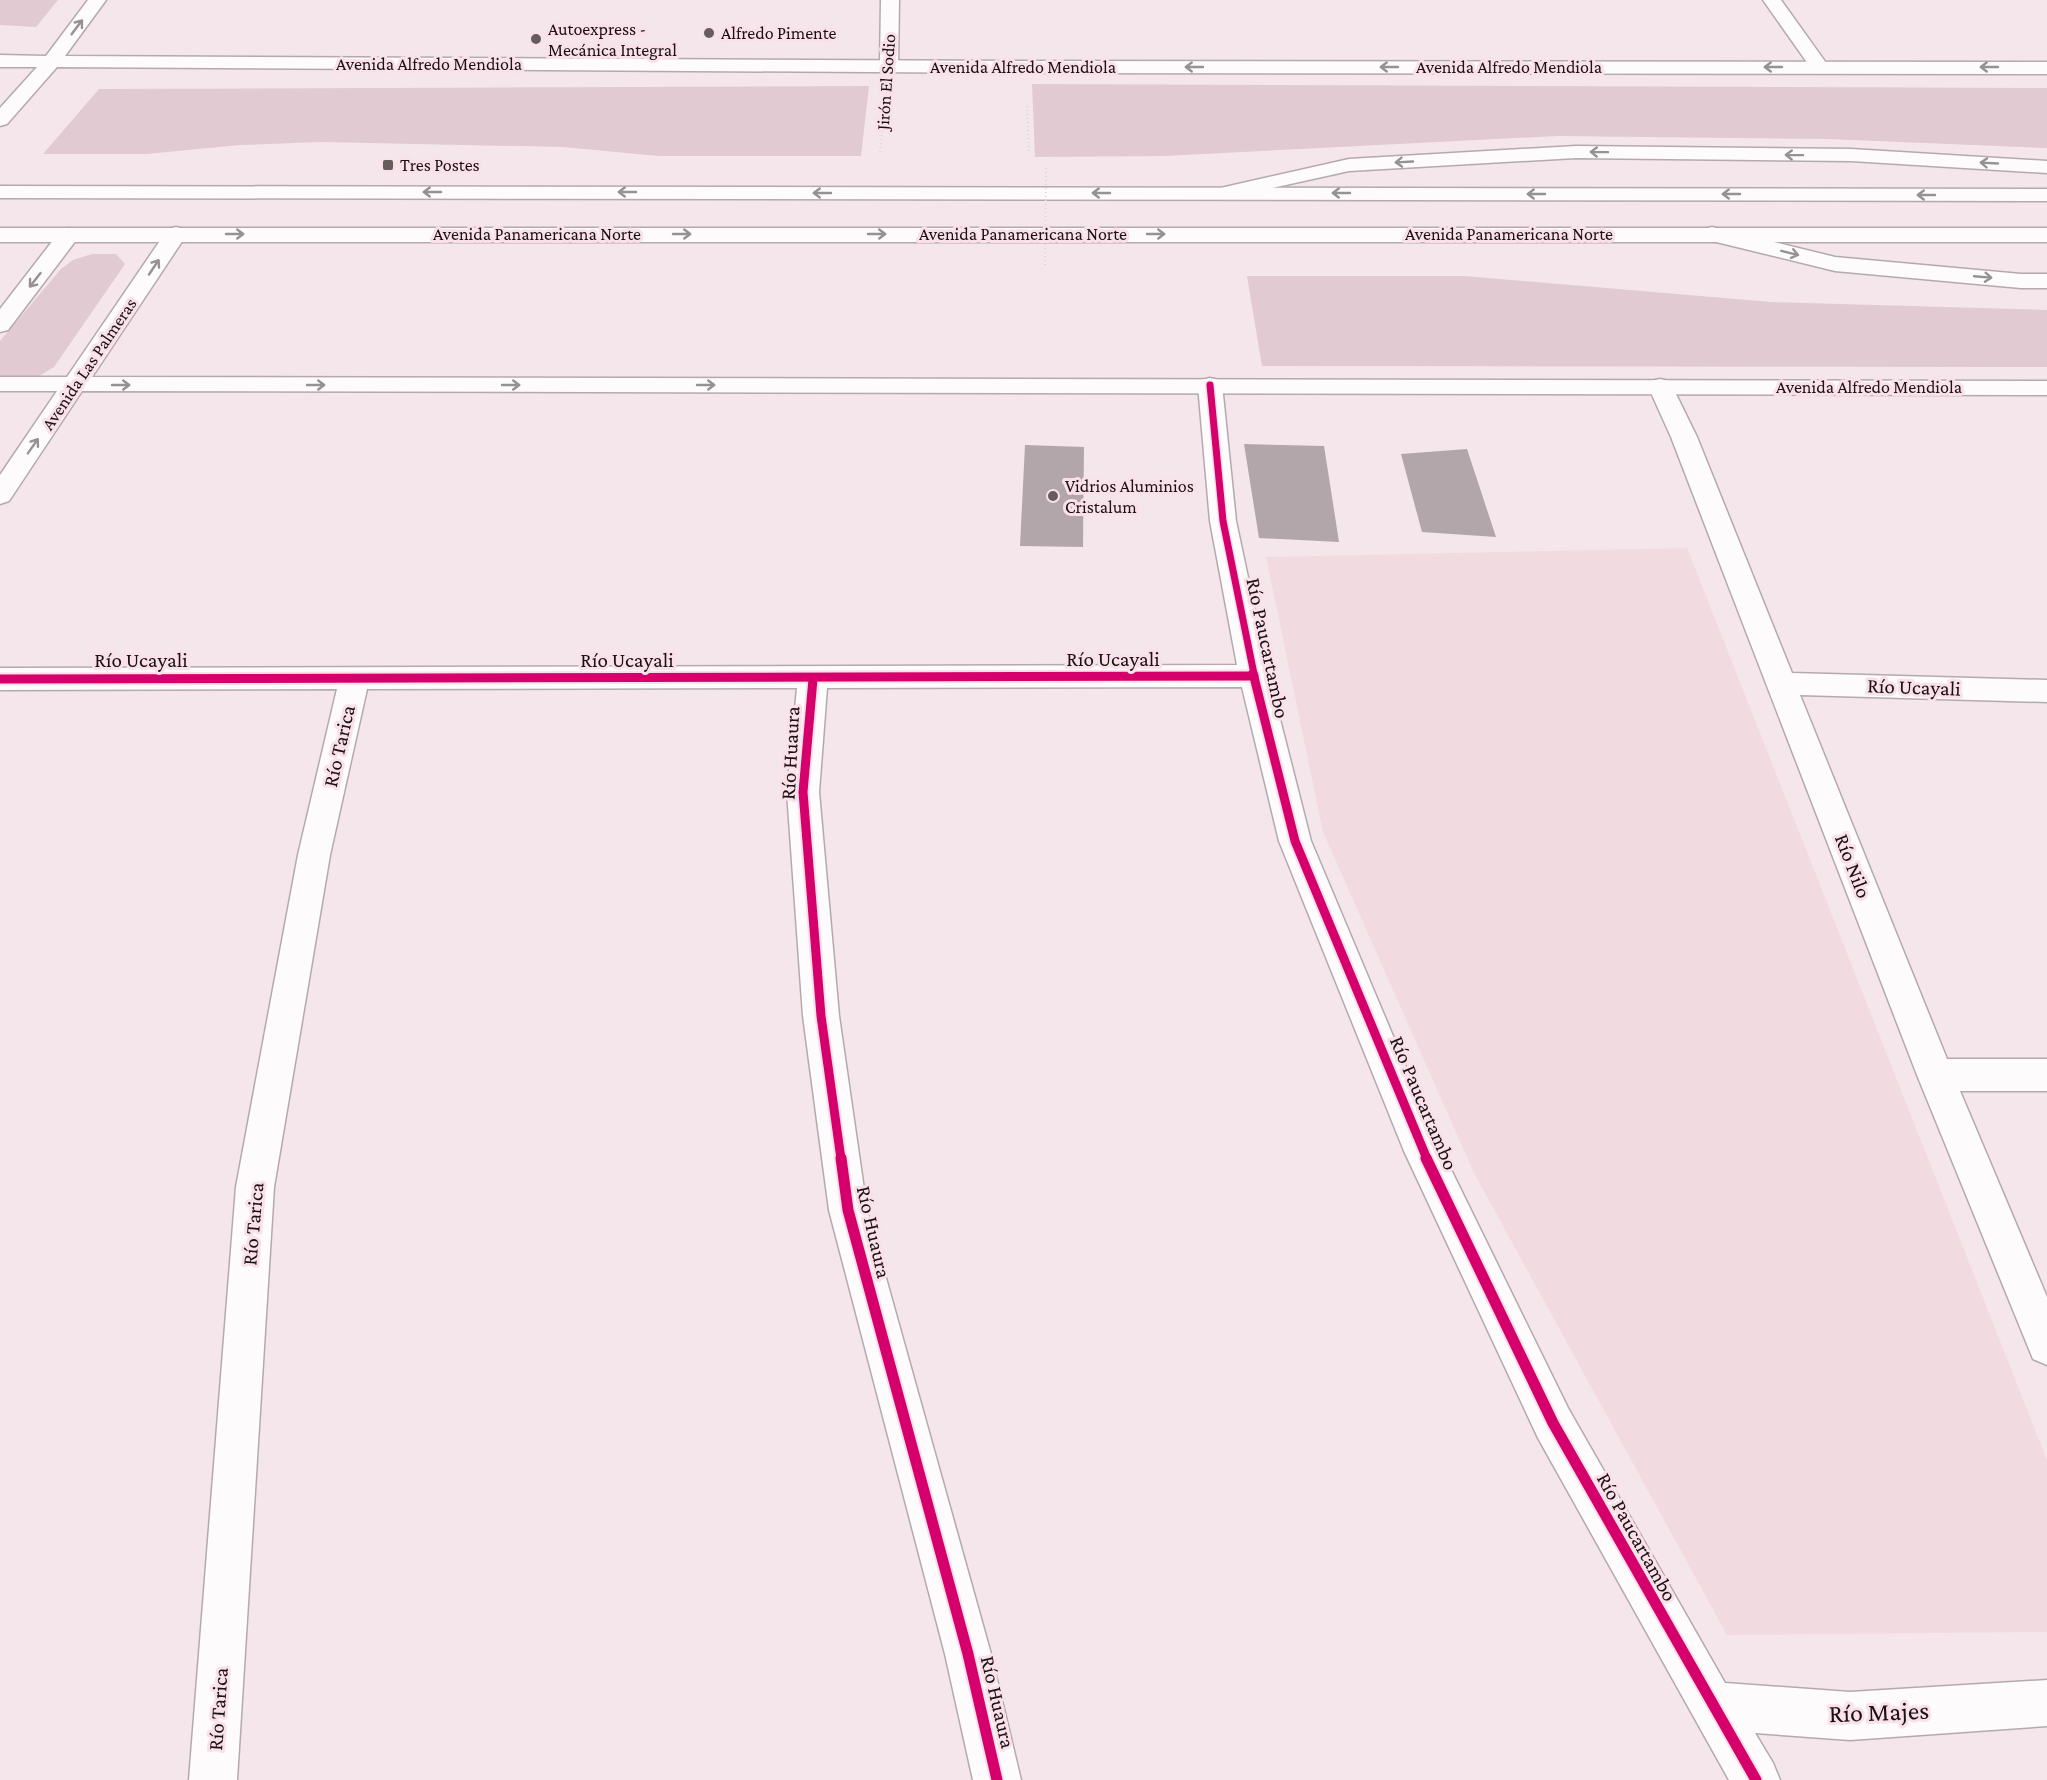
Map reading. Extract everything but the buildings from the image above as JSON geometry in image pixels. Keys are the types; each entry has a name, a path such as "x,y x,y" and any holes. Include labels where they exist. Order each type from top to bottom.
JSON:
{"main road":[{"path":"0,120 52,61 97,0"},
{"name":"Jirón El Sodio","path":"889,66 890,0"},
{"path":"1772,0 1820,67"},
{"name":"Avenida Alfredo Mendiola","path":"0,61 889,66 2047,68"},
{"path":"1223,193 1349,165 1576,152 1851,155 2047,166"},
{"name":"Avenida Panamericana Norte","path":"0,192 2047,195"},
{"name":"Avenida Las Palmeras","path":"0,495 176,234"},
{"path":"1712,234 1835,264 2021,281 2047,281"},
{"name":"Avenida Panamericana Norte","path":"0,235 2047,235"},
{"path":"0,325 69,235"},
{"name":"Avenida Alfredo Mendiola","path":"0,384 2047,388"},
{"name":"Río Paucartambo","path":"1210,385 1223,521 1254,676 1295,841 1423,1151 1553,1423 1756,1780"},
{"name":"Río Nilo","path":"1660,386 1684,437 1935,1075 2047,1346"},
{"name":"Río Ucayali","path":"0,679 354,677 813,679 1254,676"},
{"name":"Río Tarica","path":"213,1780 255,1187 314,855 354,677"},
{"name":"Río Huaura","path":"813,679 803,792 821,1016 848,1210 968,1654 997,1780"},
{"name":"Río Ucayali","path":"1782,684 2047,691"},
{"path":"1935,1075 2047,1075"},
{"name":"Río Majes","path":"1712,1706 1850,1716 2047,1703"}],"path":[{"path":"1027,105 1030,159"},
{"path":"1045,265 1046,167"}],"shaded area":[{"path":"0,0 58,0 36,27 0,25"},
{"path":"1032,84 2047,88 2047,148 1828,139 1558,136 1164,156 1035,157"},
{"path":"869,86 861,156 658,156 563,147 322,142 240,145 146,154 43,154 99,89"},
{"path":"92,254 116,254 125,264 54,367 34,379 0,377 0,341 61,269 73,260"},
{"path":"1247,276 1464,276 1771,302 2047,310 2047,367 1262,366"},
{"path":"1687,548 2047,1460 2047,1632 1727,1635 1474,1173 1323,832 1266,557"}],"cycle path":[{"path":"1210,385 1223,521 1254,676 1295,841 1423,1151 1553,1423 1756,1780"},
{"path":"0,679 1254,676"},
{"path":"813,679 803,792 821,1016 848,1210 968,1654 997,1780"}],"place":[{"name":"Alfredo Pimente","path":"709,33"},
{"name":"Autoexpress - Mecánica Integral","path":"536,39"},
{"name":"Tres Postes","path":"388,165"},
{"name":"Vidrios Aluminios Cristalum","path":"1053,496"}]}
